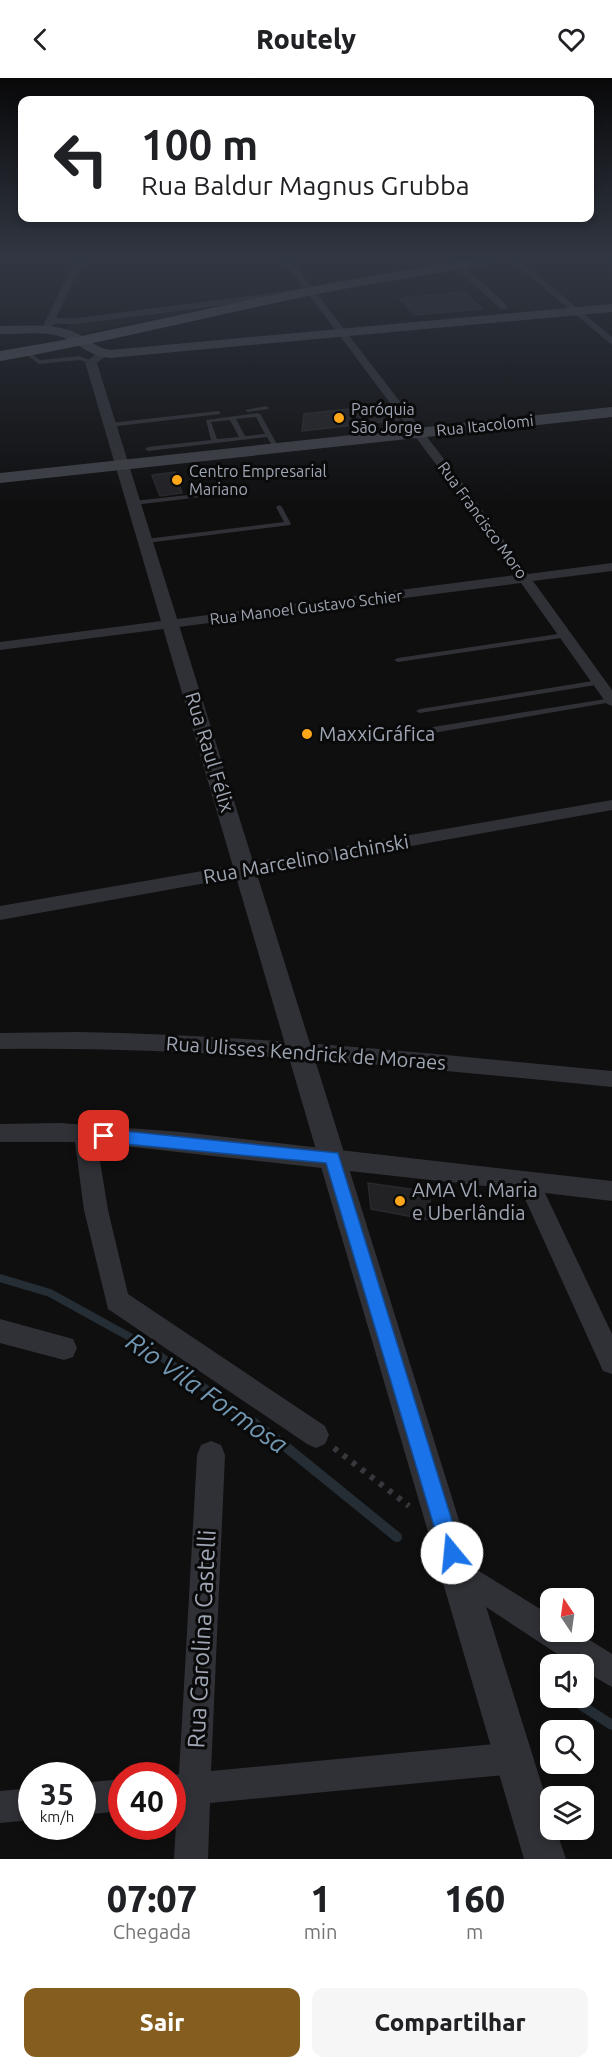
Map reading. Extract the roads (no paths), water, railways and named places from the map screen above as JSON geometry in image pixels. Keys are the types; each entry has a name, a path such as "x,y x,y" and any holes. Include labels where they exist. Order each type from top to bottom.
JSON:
{"main road":[{"path":"52,339 58,346"},
{"path":"76,339 97,358 276,339"},
{"path":"0,356 88,339"},
{"path":"0,361 58,346"},
{"name":"Rua Itacolomi","path":"0,478 123,465 272,441 419,433 612,412"}],"street":[{"name":"Rua Francisco Moro","path":"348,339 612,700"},
{"name":"Rua Raul Félix","path":"97,358 110,424 544,1859"},
{"name":"Rua Manoel Gustavo Schier","path":"0,646 612,567"},
{"name":"Rua Marcelino Iachinski","path":"0,913 612,806"},
{"name":"Rua Ulisses Kendrick de Moraes","path":"0,1041 116,1040 300,1050 612,1079"},
{"path":"0,1134 85,1134 332,1157 612,1191"},
{"path":"85,1134 98,1220 117,1301 316,1435"},
{"path":"528,1180 612,1362"},
{"path":"0,1331 64,1348"},
{"name":"Rua Carolina Castelli","path":"185,1762 212,1455"},
{"path":"458,1572 612,1672"},
{"path":"186,1790 514,1758"},
{"path":"0,1807 18,1805"},
{"name":"Rua Carolina Castelli","path":"186,1816 191,1859"}],"lane":[{"path":"30,355 39,362 97,358"},
{"path":"110,424 266,408"},
{"path":"215,441 208,421 258,415 272,441"},
{"path":"232,418 243,438"},
{"path":"148,449 243,438 272,441"},
{"path":"134,503 224,493"},
{"path":"146,541 288,524 279,507"},
{"path":"398,660 565,635"},
{"path":"420,711 599,682"},
{"path":"433,730 612,700"}],"waterway":[{"name":"Rio Vila Formosa","path":"0,1278 50,1293 146,1346 248,1419"},
{"name":"Rio Vila Formosa","path":"246,1417 397,1537"},
{"name":"Rio Vila Formosa","path":"586,1708 612,1725"}],"place":[{"name":"Paróquia São Jorge","path":"339,418"},
{"name":"Centro Empresarial Mariano","path":"177,480"},
{"name":"MaxxiGráfica","path":"307,734"},
{"name":"AMA Vl. Maria e Uberlândia","path":"400,1201"}]}
